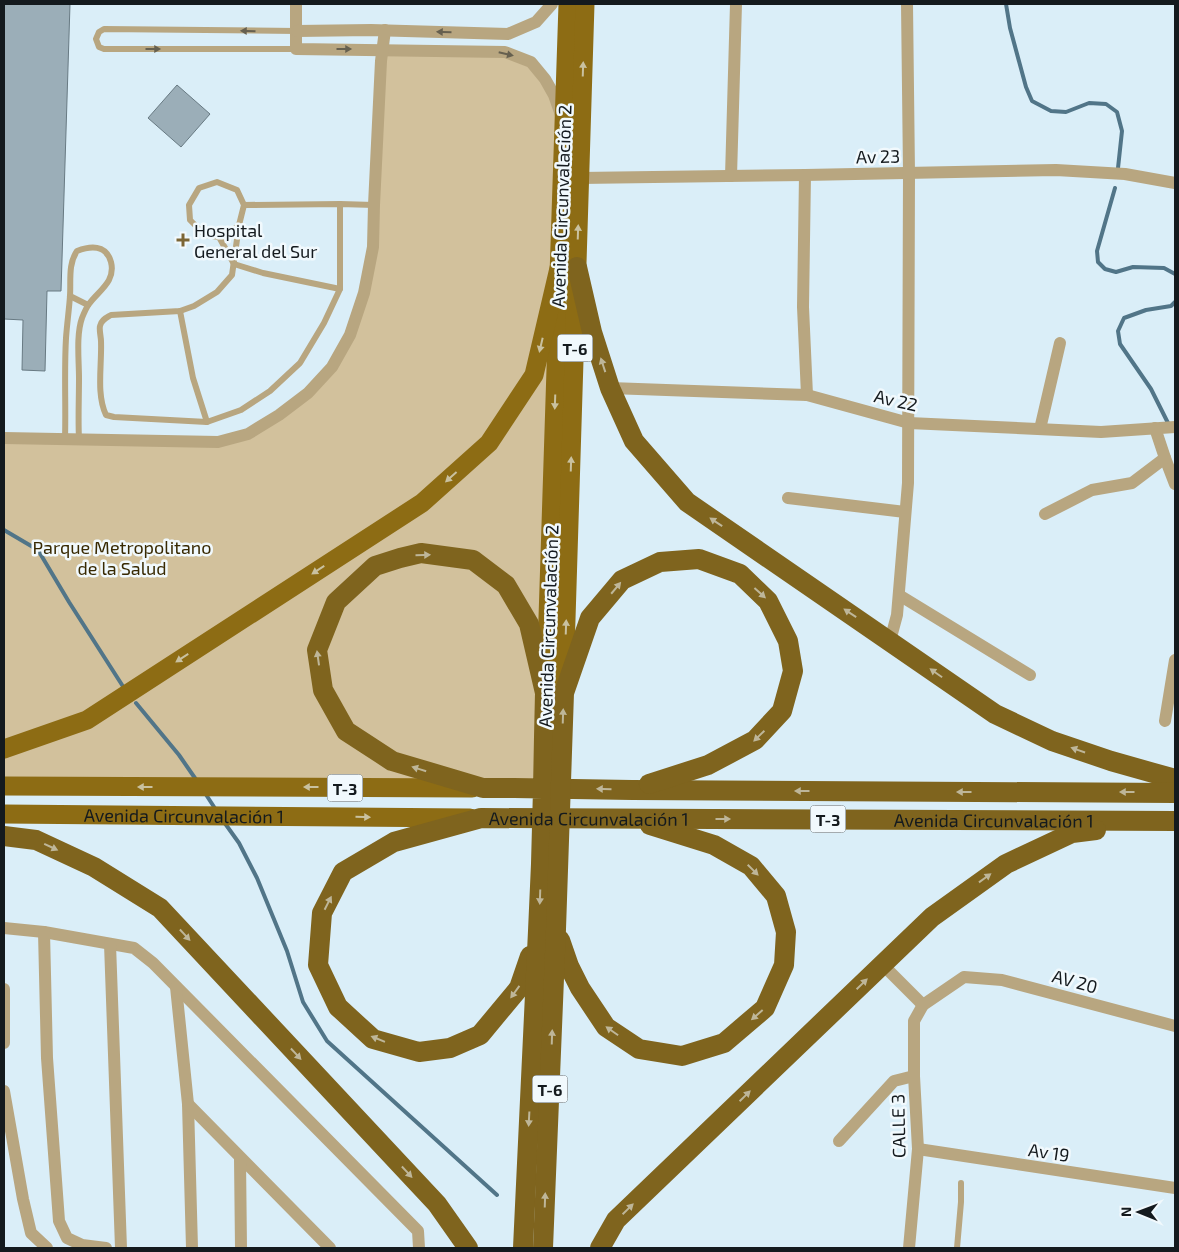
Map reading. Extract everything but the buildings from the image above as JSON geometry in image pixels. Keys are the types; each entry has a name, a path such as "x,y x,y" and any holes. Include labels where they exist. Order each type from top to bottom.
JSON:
{"highway":[{"path":"568,265 610,388 634,441 687,502 995,714 1052,741 1111,761 1175,779"},
{"path":"483,788 392,761 346,731 323,690 317,650 336,602 376,566 400,558 421,553 473,560 506,585 530,624 555,693"},
{"path":"555,693 590,618 622,580 660,562 699,559 740,574 768,600 788,641 793,670 782,711 755,740 708,766 632,790"},
{"name":"Avenida Circunvalación 2","path":"523,1248 547,930 555,693"},
{"name":"Avenida Circunvalación 1","path":"483,788 1175,793"},
{"path":"481,818 394,842 343,872 322,913 318,965 338,1007 373,1039 419,1052 450,1048 480,1034 519,988 547,930"},
{"name":"Avenida Circunvalación 1","path":"481,818 1172,821"},
{"path":"547,930 580,988 606,1027 639,1049 682,1056 724,1044 765,1008 784,966 786,932 776,896 752,866 714,845 629,819"},
{"path":"600,1248 616,1220 932,917 1006,864 1072,833 1172,821"},
{"path":"4,836 36,840 94,867 160,908 437,1204 468,1248"},
{"name":"Avenida Circunvalación 2","path":"543,1248 547,930"}],"main road":[{"name":"Avenida Circunvalación 2","path":"555,693 568,265 564,125 568,4"},
{"name":"Avenida Circunvalación 2","path":"568,265 580,178 585,4"},
{"path":"4,749 87,720 422,503 489,443 534,375 568,265"},
{"name":"Avenida Circunvalación 1","path":"4,786 483,788"},
{"name":"Avenida Circunvalación 1","path":"4,814 481,818"}],"street":[{"path":"296,4 296,49 505,52 531,62 545,78 554,95 564,125"},
{"path":"297,31 386,30 508,34 536,22 552,4"},
{"path":"731,176 736,4"},
{"path":"890,641 897,615 908,484 908,205 910,172 907,4"},
{"path":"4,438 218,442 248,434 308,393 332,367 350,335 364,293 373,248 381,61 386,30"},
{"name":"Av 23","path":"580,178 1056,170 1125,174 1175,183"},
{"path":"805,175 803,308 807,395"},
{"path":"1040,429 1060,343"},
{"name":"Av 22","path":"610,388 807,395 909,423 1101,432 1175,427"},
{"path":"1155,428 1175,484"},
{"path":"1045,514 1092,490 1132,483 1165,458"},
{"path":"788,498 905,512"},
{"path":"899,595 1030,675"},
{"path":"1165,721 1175,660"},
{"path":"4,928 44,932 134,948 154,964 418,1231 419,1248"},
{"path":"44,932 47,1058 59,1221 66,1238 82,1245 106,1248"},
{"path":"110,944 121,1248"},
{"path":"882,964 923,1005"},
{"name":"AV 20","path":"923,1005 964,977 1002,980 1175,1026"},
{"path":"176,987 188,1104 192,1248"},
{"path":"4,989 4,1043"},
{"name":"CALLE 3","path":"909,1248 918,1149 914,1076 914,1021 923,1005"},
{"path":"838,1141 894,1081 914,1076"},
{"path":"4,1091 23,1199 31,1233 47,1248"},
{"path":"188,1104 240,1159 330,1248"},
{"name":"Av 19","path":"918,1149 1175,1188"},
{"path":"240,1159 241,1248"}],"lane":[{"path":"296,49 104,49 99,47 96,39 99,32 104,29 297,31"},
{"path":"240,224 230,233 219,237 205,234 190,220 189,205 199,188 217,182 236,190 244,205 232,275 217,292 180,312 110,315 103,319 100,326 100,375 103,408 106,415 207,422 241,410 270,391 300,363 324,323 340,288 340,204"},
{"path":"244,205 374,205"},
{"path":"219,237 234,264 263,273 340,288"},
{"path":"65,439 66,340 70,296 70,267 73,256 77,251 91,247 106,252 111,261 111,269 107,284 88,305 82,320 79,340 79,439"},
{"path":"70,296 88,305"},
{"path":"180,312 193,378 207,422"},
{"path":"957,1248 962,1202 961,1183"}],"green space":[{"name":"Parque Metropolitano de la Salud","path":"383,50 505,52 531,62 564,125 543,789 4,786 4,438 218,442 248,434 332,367 364,293"}],"waterway":[{"path":"1006,4 1010,28 1026,87 1032,101 1051,111 1066,112 1089,103 1106,104 1117,112 1122,131 1118,168"},
{"path":"1115,188 1097,251 1098,262 1105,269 1116,272 1133,267 1164,268 1175,274"},
{"path":"1169,425 1151,389 1120,344 1118,331 1124,318 1146,310 1171,306 1175,302"},
{"path":"4,530 38,550 124,688"},
{"path":"136,703 179,755 197,781"},
{"path":"205,793 216,810"},
{"path":"224,822 239,843 257,878 287,951 303,1002 327,1041 497,1195"}],"place":[{"name":"Hospital General del Sur","path":"183,240"}]}
